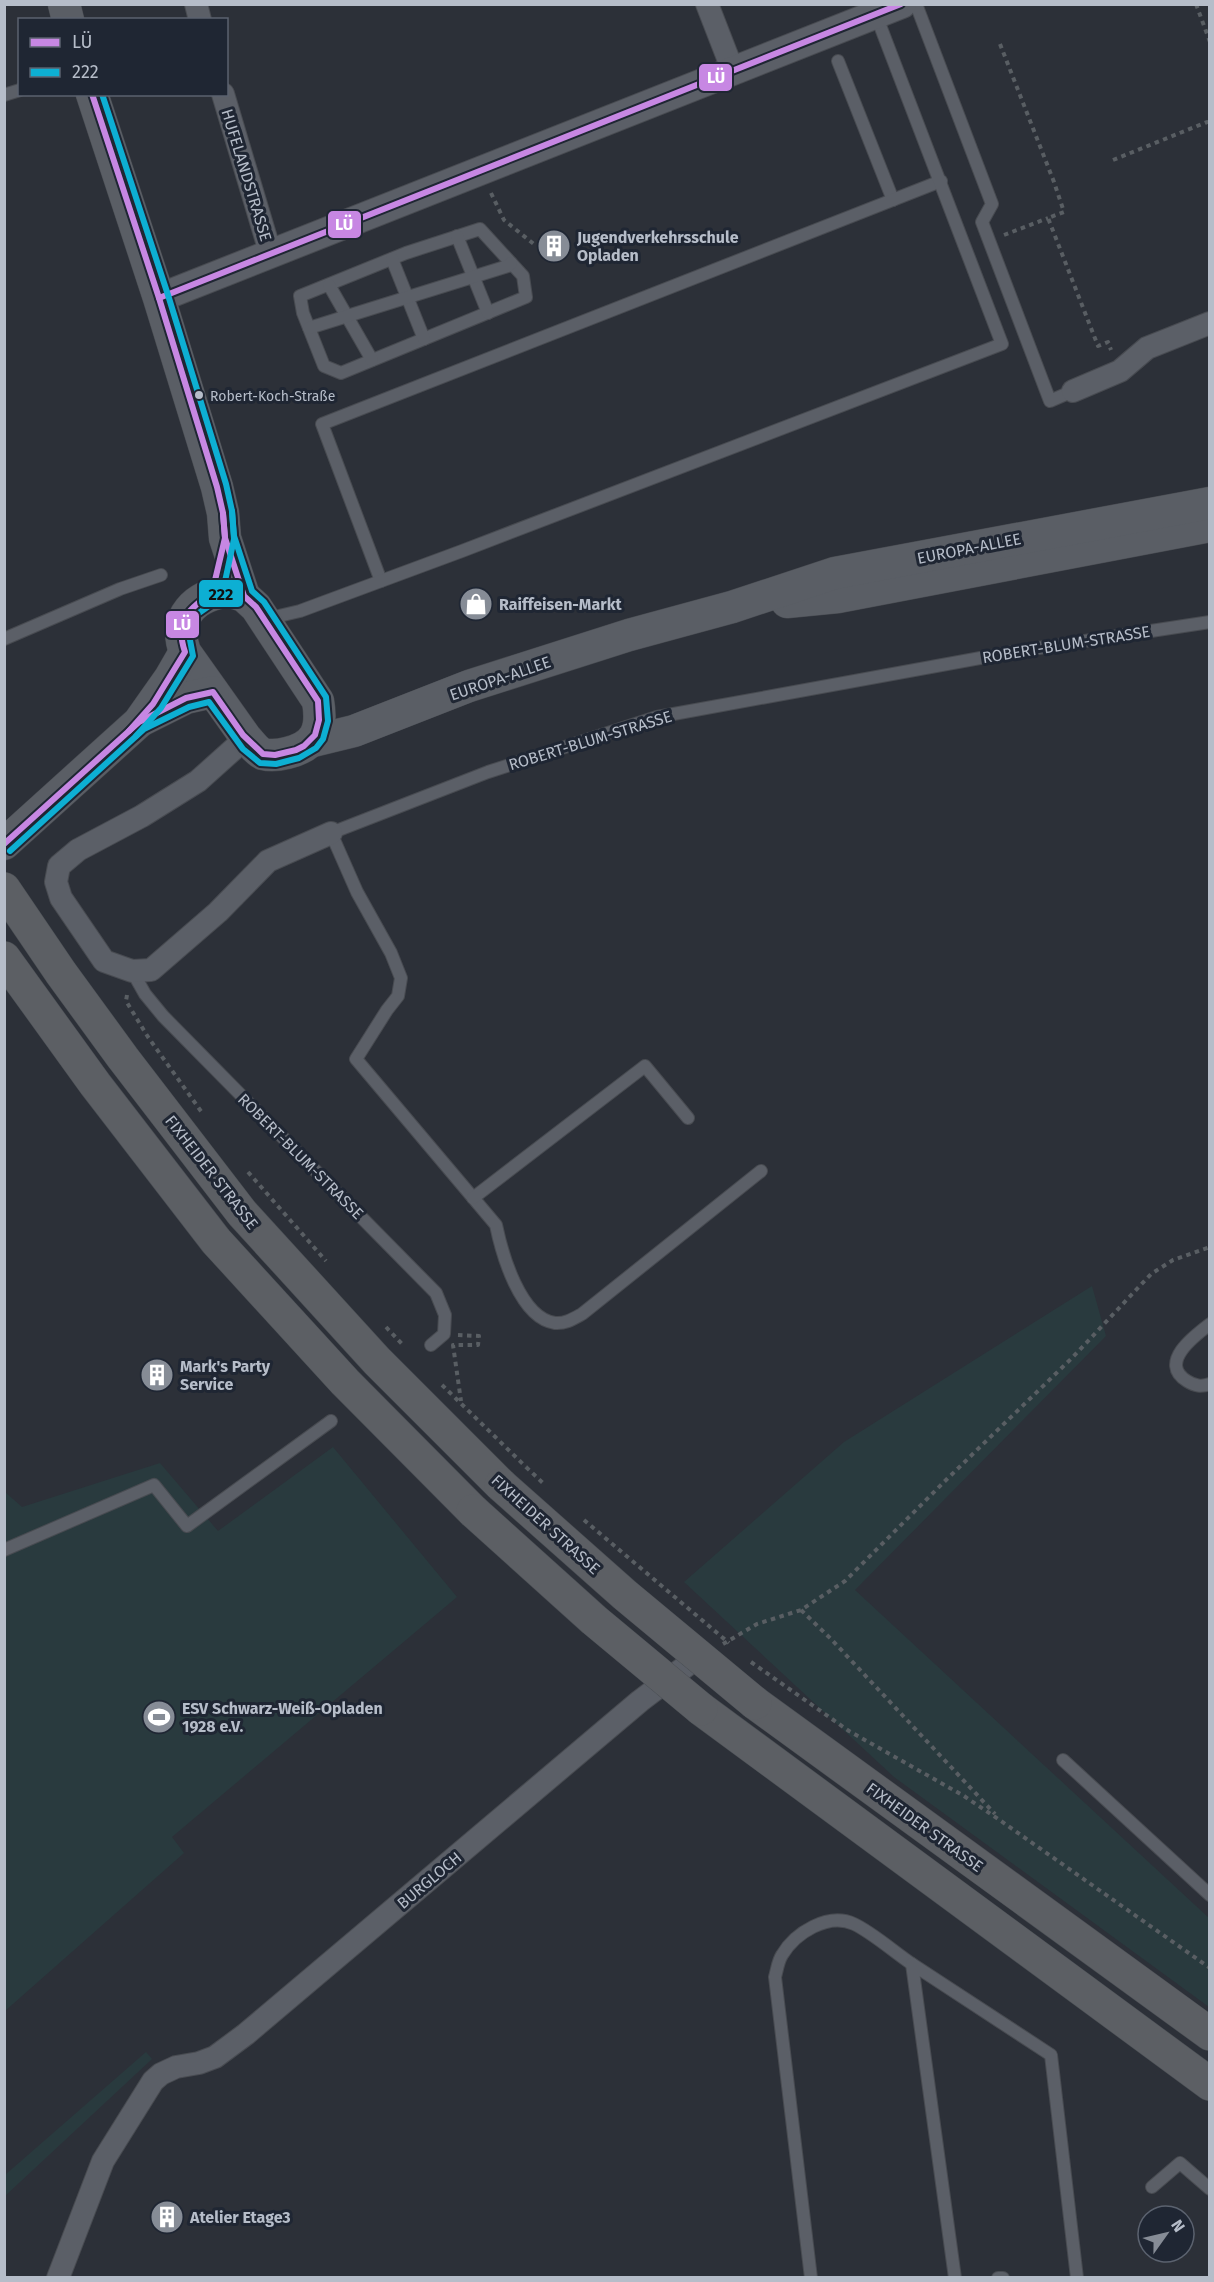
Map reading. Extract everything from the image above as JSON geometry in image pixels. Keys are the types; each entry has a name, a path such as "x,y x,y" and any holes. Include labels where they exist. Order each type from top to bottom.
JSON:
{"highway":[{"name":"FIXHEIDER STRASSE","path":"4,889 123,1058 242,1213 377,1361 513,1476 625,1595 755,1703 1209,2034"},
{"path":"4,958 95,1084 216,1241 345,1382 473,1511 594,1620 701,1709 1209,2084"}],"main road":[{"path":"93,96 159,298 217,487 223,513 225,538 244,596"},
{"name":"EUROPA-ALLEE","path":"246,738 263,753 277,756 294,752 313,741 354,731 502,676 629,635 732,607 835,573 1209,503"},
{"name":"EUROPA-ALLEE","path":"732,607 838,597 1209,526"},
{"path":"212,593 225,538"},
{"path":"246,738 185,652 181,641 184,619 189,609 212,593 229,591 244,596 256,607 318,701 321,717 318,732 313,741"},
{"path":"4,844 139,722 185,652"},
{"path":"139,722 186,698 213,692"},
{"path":"318,701 346,719 372,723"}],"street":[{"path":"707,4 733,71"},
{"path":"159,298 903,4"},
{"name":"HUFELANDSTRASSE","path":"224,96 271,255"},
{"path":"1072,392 1120,371 1148,348 1209,323"},
{"path":"132,971 104,961 61,898 56,882 59,866 78,850 142,816 198,781 246,738"},
{"name":"ROBERT-BLUM-STRASSE","path":"132,971 151,970 218,912 268,861 331,832"},
{"name":"BURGLOCH","path":"58,2277 103,2161 142,2098 161,2074 176,2067 199,2063 215,2057 246,2034 686,1666"}],"lane":[{"path":"916,4 992,204 982,222 1050,401 1072,392"},
{"path":"264,620 300,611 381,581 1002,344 876,15"},
{"path":"838,62 893,200"},
{"path":"381,581 322,424 941,181"},
{"path":"480,229 523,276 526,297 341,373 324,366 309,328 300,296 392,259 480,229"},
{"path":"457,236 488,313"},
{"path":"392,259 424,339"},
{"path":"309,328 474,277 511,263"},
{"path":"329,285 372,360"},
{"path":"4,639 120,589 161,575"},
{"name":"ROBERT-BLUM-STRASSE","path":"331,832 489,772 657,717 1019,651 1209,622"},
{"path":"331,832 357,892 391,953 401,978 398,996 356,1059 496,1225 502,1252 518,1292 539,1315 554,1323 569,1321 582,1314 761,1171"},
{"name":"ROBERT-BLUM-STRASSE","path":"132,971 145,994 163,1016 436,1293 445,1315 444,1334"},
{"path":"473,1198 645,1066 688,1118"},
{"path":"1209,1323 1183,1349 1177,1358 1176,1368 1179,1376 1193,1384 1204,1386 1209,1384"},
{"path":"431,1345 444,1334"},
{"path":"4,1550 154,1485 187,1526 332,1420"},
{"path":"1063,1760 1209,1895"},
{"path":"811,2277 775,1977 780,1956 794,1940 809,1929 830,1920 852,1923 1051,2055 1077,2277"},
{"path":"912,1964 955,2277"},
{"path":"1152,2187 1180,2163 1209,2189"}],"path":[{"path":"1196,4 1209,42"},
{"path":"990,241 1064,212 1000,44"},
{"path":"1113,160 1208,122 1209,127"},
{"path":"480,171 504,220 535,246"},
{"path":"1048,218 1095,339"},
{"path":"132,971 126,1001 148,1037 204,1115"},
{"path":"240,1163 334,1270"},
{"path":"686,1666 757,1624 801,1610 845,1581 946,1479 1073,1358 1151,1274 1173,1260 1209,1247"},
{"path":"379,1319 409,1352"},
{"path":"444,1334 479,1336 478,1345 453,1345 461,1402"},
{"path":"439,1382 461,1402 513,1476 549,1488"},
{"path":"583,1518 733,1646"},
{"path":"801,1610 831,1639 1001,1821"},
{"path":"750,1661 849,1731 964,1796 1209,1968"}],"shaded area":[{"path":"1092,1286 1106,1336 855,1590 1209,1918 1209,2007 894,1777 684,1582 844,1442"},
{"name":"ESV Schwarz-Weiß-Opladen 1928 e.V.","path":"333,1447 457,1597 172,1837 184,1853 5,2011 5,1492 22,1507 160,1463 218,1531"},
{"path":"146,2052 152,2059 5,2196 5,2175"}],"transit line":[{"name":"LÜ","path":"159,298 901,4"},
{"name":"LÜ","path":"4,844 139,722 186,698 213,692 243,735 263,754 275,755 304,746 315,735 319,720 318,701 256,607 244,596 225,538 223,513 217,487 159,298 93,96"},
{"name":"222","path":"10,851 144,729 189,707 209,702 243,749 260,763 276,764 299,758 316,748 323,739 328,721 326,697 264,602 252,591 234,536 232,511 226,484 168,295 103,96"},
{"name":"222","path":"136,736 161,708 193,656 190,640 196,615 219,599 234,539 232,511"},
{"name":"LÜ","path":"129,731 153,704 185,652 181,632 190,610 212,593 225,538 223,514"}],"place":[{"name":"Jugendverkehrsschule Opladen","path":"554,246"},
{"name":"Robert-Koch-Straße","path":"199,395"},
{"name":"Raiffeisen-Markt","path":"476,604"},
{"name":"Mark's Party Service","path":"157,1375"},
{"name":"ESV Schwarz-Weiß-Opladen 1928 e.V.","path":"159,1717"},
{"name":"Atelier Etage3","path":"167,2217"}]}
